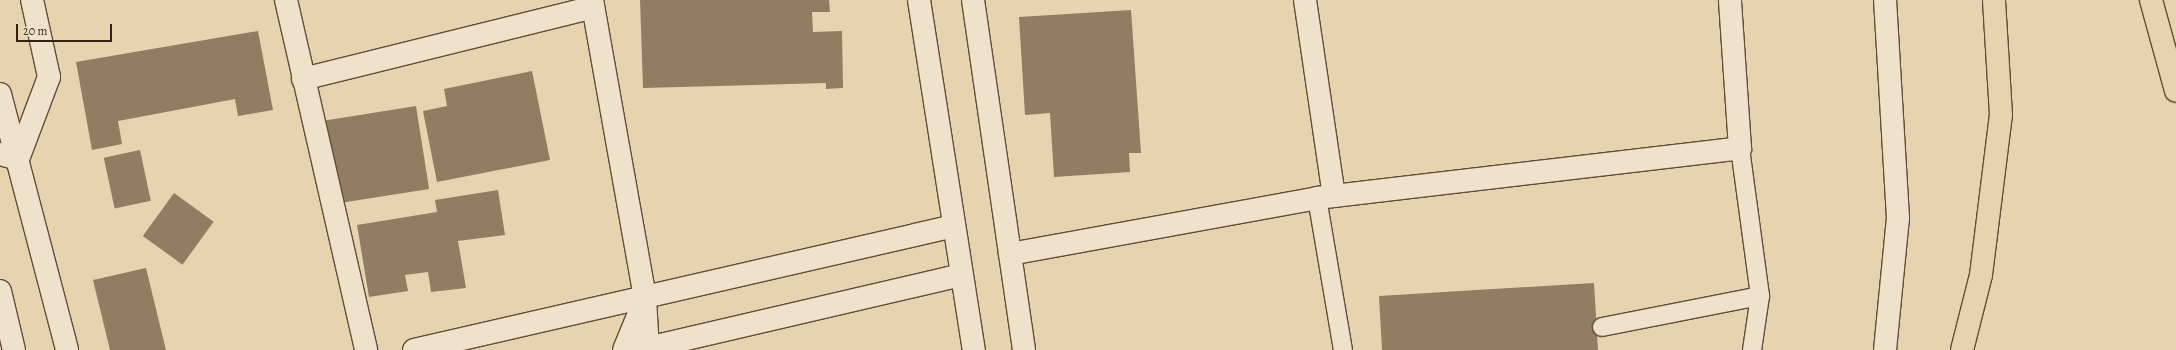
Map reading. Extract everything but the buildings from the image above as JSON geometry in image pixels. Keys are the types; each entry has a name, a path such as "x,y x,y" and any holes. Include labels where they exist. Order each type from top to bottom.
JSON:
{"highway":[{"path":"1962,350 1981,275 2001,115 1994,0"},
{"path":"2151,0 2176,92"}],"street":[{"path":"9,157 49,77 32,0"},
{"path":"286,0 366,350"},
{"path":"919,0 974,350"},
{"path":"973,0 1024,350"},
{"path":"1305,0 1326,197"},
{"path":"1010,254 1326,197 1740,148 1730,0"},
{"path":"1885,0 1898,218 1885,350"},
{"path":"304,79 592,4 645,299 644,349 961,274"},
{"path":"0,94 9,157 67,350"},
{"path":"414,350 645,299 954,226"},
{"path":"0,291 14,350"},
{"path":"624,350 645,299"}],"lane":[{"path":"1740,148 1760,296 1752,350"},
{"path":"1326,197 1343,350"},
{"path":"1602,327 1760,296"}]}
